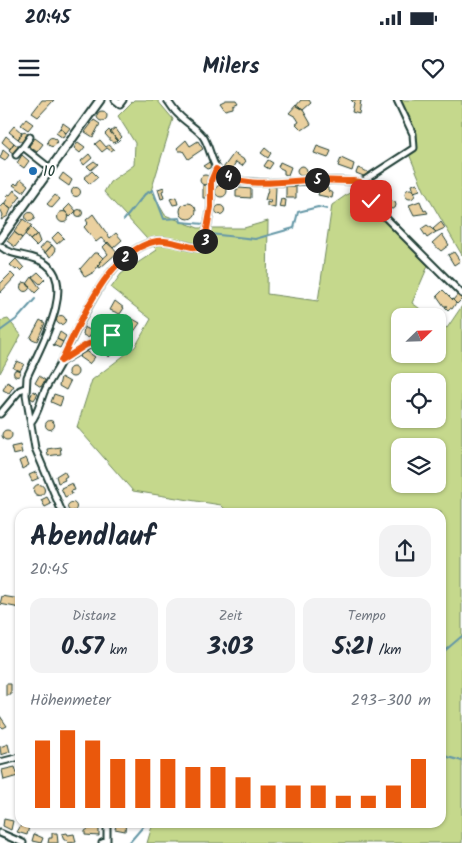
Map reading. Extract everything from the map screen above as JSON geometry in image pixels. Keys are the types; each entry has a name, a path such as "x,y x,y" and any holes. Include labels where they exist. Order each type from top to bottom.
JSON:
{"street":[{"path":"0,239 100,100"},
{"path":"114,100 120,104 123,100"},
{"path":"167,100 178,115 203,136 216,169 225,176 254,181 360,182 414,148 413,134 397,100"},
{"path":"16,155 30,137"},
{"path":"23,147 51,169"},
{"path":"31,422 37,415 44,391 101,285 129,254 143,246 159,241 198,248 204,245 211,207 211,181 216,169"},
{"path":"360,182 373,204 462,294"},
{"path":"0,246 17,255 34,257 48,265 56,277 59,288 59,301 27,376 25,388 35,448 60,508"},
{"path":"61,361 102,338 121,335"},
{"path":"0,414 20,390 25,388"},
{"path":"0,762 15,760"},
{"path":"104,842 106,828"},
{"path":"0,833 23,843"}],"green space":[{"path":"134,100 157,100 173,119 151,191 165,215 198,228 244,228 268,221 267,294 318,301 332,205 358,187 371,205 428,266 412,303 419,308 391,308 391,363 446,363 446,327 462,306 462,843 147,843 152,828 446,828 446,508 224,508 221,505 133,491 77,427 92,380 135,347 151,319 111,288 121,274 157,250 104,192 110,182 134,165 135,143 118,116"},
{"path":"398,100 462,100 462,255 424,190 409,154 417,147 414,133"},
{"path":"8,319 21,335 0,373 0,321"}],"building":[{"path":"42,100 54,100 38,117 32,113"},
{"path":"226,100 236,100 238,103 233,105 233,108 225,110 220,103"},
{"path":"301,100 309,100 311,103 303,110 296,106"},
{"path":"351,100 361,100 359,114 352,112 354,103"},
{"path":"296,105 303,110 311,124 302,130 296,124 299,122 296,117 289,113"},
{"path":"100,111 104,111 107,116 106,120 100,121 97,118 97,114"},
{"path":"26,119 33,124 28,130 21,125"},
{"path":"94,120 100,124 93,137 85,132"},
{"path":"63,123 70,128 66,133 60,128"},
{"path":"14,126 22,133 18,139 9,132"},
{"path":"60,128 66,133 63,138 56,133"},
{"path":"115,128 122,137 118,141 110,132"},
{"path":"109,130 118,141 113,143 105,134"},
{"path":"24,131 29,135 23,143 18,139"},
{"path":"6,136 14,143 10,149 2,142"},
{"path":"52,137 57,142 52,147 47,142"},
{"path":"35,138 43,144 37,152 29,146"},
{"path":"100,140 106,147 109,145 114,149 111,151 107,148 102,152 95,144"},
{"path":"186,140 190,146 198,141 203,149 188,159 183,151 179,151 177,148"},
{"path":"78,142 85,147 80,153 74,148"},
{"path":"14,143 20,148 15,155 9,150"},
{"path":"317,146 331,151 328,158 314,153"},
{"path":"265,148 271,153 268,158 261,153"},
{"path":"3,150 9,155 5,161 0,158"},
{"path":"234,153 246,161 242,166 236,162 228,175 221,171"},
{"path":"89,154 92,158 84,165 81,161"},
{"path":"22,155 29,161 24,168 17,163"},
{"path":"341,158 354,164 352,171 338,166"},
{"path":"268,160 273,163 269,169 264,166"},
{"path":"94,161 98,164 91,170 87,166"},
{"path":"211,161 210,168 207,169 203,166"},
{"path":"280,162 291,167 288,175 284,174 284,170 278,167"},
{"path":"300,166 304,166 307,171 306,175 300,176 297,173 297,169"},
{"path":"358,168 368,172 366,177 356,173"},
{"path":"92,171 98,177 90,184 84,178"},
{"path":"63,173 72,180 69,186 59,179"},
{"path":"203,175 207,175 210,180 207,185 203,185 200,182 200,178"},
{"path":"21,179 28,185 23,192 13,185 15,183 17,185"},
{"path":"417,183 420,190 414,192 412,185"},
{"path":"203,185 209,185 208,198 203,198"},
{"path":"221,185 227,191 221,197 215,191"},
{"path":"269,186 276,187 275,208 267,206 267,202 270,203 271,200 265,200"},
{"path":"286,186 296,186 296,198 286,198"},
{"path":"321,186 328,188 328,191 333,193 332,198 318,195"},
{"path":"76,187 81,192 76,197 71,192"},
{"path":"164,187 162,191 164,198 161,199 158,189"},
{"path":"240,188 251,189 251,198 236,197 236,190"},
{"path":"408,189 412,189 415,194 414,198 408,199 405,196 405,192"},
{"path":"14,190 21,196 11,209 4,204 8,198 6,196 10,195"},
{"path":"387,193 391,200 384,203 380,197"},
{"path":"55,195 60,199 52,208 47,204"},
{"path":"176,197 178,204 173,205 170,199"},
{"path":"281,199 286,200 285,208 279,207"},
{"path":"392,201 396,205 392,209 388,205"},
{"path":"420,201 424,211 426,210 428,213 414,215 409,205"},
{"path":"185,203 191,203 196,208 194,217 185,219 180,214 180,208"},
{"path":"4,204 11,209 8,216 1,220 3,215 0,208"},
{"path":"70,204 76,211 70,217 64,210"},
{"path":"220,205 225,210 220,215 215,210"},
{"path":"79,209 83,213 79,217 75,213"},
{"path":"61,212 65,212 68,217 67,221 61,222 58,219 58,215"},
{"path":"30,213 34,217 30,221 26,217"},
{"path":"93,214 110,238 116,233 122,240 113,248 101,238 96,242 84,227 88,223 86,220"},
{"path":"23,219 32,226 22,238 14,232"},
{"path":"441,222 445,228 436,232 433,229"},
{"path":"427,225 436,232 427,238 421,229"},
{"path":"30,227 37,234 30,240 25,234"},
{"path":"14,232 22,238 15,247 7,241"},
{"path":"58,232 64,238 57,244 52,238"},
{"path":"37,234 40,242 36,246 30,240"},
{"path":"442,234 449,245 441,251 432,243"},
{"path":"46,242 52,245 45,253 40,249"},
{"path":"108,242 117,253 100,268 97,266 99,262 108,254 103,247"},
{"path":"52,245 56,250 51,257 45,253"},
{"path":"454,252 460,261 454,265 448,255"},
{"path":"94,253 98,253 103,258 94,272 85,277 80,269"},
{"path":"16,259 24,268 21,271 18,268 16,270 10,265"},
{"path":"38,272 45,279 40,284 32,277"},
{"path":"11,273 15,277 0,293 0,284"},
{"path":"32,277 40,288 35,293 27,284"},
{"path":"25,282 30,287 25,292 20,287"},
{"path":"443,290 456,303 452,309 448,310 445,307 447,306 444,306 437,296"},
{"path":"458,294 462,299 457,304 453,300"},
{"path":"115,301 124,308 120,314 110,310"},
{"path":"61,315 66,320 61,325 56,320"},
{"path":"126,315 140,323 133,333 121,323"},
{"path":"40,320 45,323 37,341 30,338"},
{"path":"84,327 92,331 89,338 83,335"},
{"path":"60,332 66,336 63,342 57,339"},
{"path":"57,339 63,342 60,348 53,345"},
{"path":"100,342 104,346 99,352 95,348"},
{"path":"110,344 117,349 109,357 105,350"},
{"path":"85,350 95,357 89,364 79,357"},
{"path":"17,361 24,364 20,371 13,368"},
{"path":"73,367 78,372 73,377 68,372"},
{"path":"17,369 21,373 17,377 13,373"},
{"path":"39,376 45,380 41,387 35,383"},
{"path":"61,377 70,382 66,390 59,386"},
{"path":"7,382 14,386 9,393 3,390"},
{"path":"33,391 38,394 34,400 30,398"},
{"path":"54,394 63,397 60,406 51,402"},
{"path":"50,420 55,425 50,430 45,425"},
{"path":"5,430 9,430 12,435 11,439 5,440 2,437 2,433"},
{"path":"20,445 22,453 13,455 11,447"},
{"path":"60,447 61,454 48,456 47,449"},
{"path":"26,458 29,465 22,469 19,461"},
{"path":"64,471 67,476 64,478 65,480 58,483 56,476"},
{"path":"36,472 39,478 32,481 29,475"},
{"path":"72,483 75,490 71,491 72,494 65,497 61,488"},
{"path":"37,485 41,485 44,490 43,494 37,495 34,492 34,488"},
{"path":"47,497 51,504 45,507 41,500"},
{"path":"72,502 76,508 67,507"},
{"path":"2,596 15,598 15,607 0,604"},
{"path":"6,684 11,684 11,695 6,695"},
{"path":"0,716 7,726 3,728 0,725"},
{"path":"8,744 10,752 1,755 0,747"},
{"path":"15,767 15,777 4,780 2,770"},
{"path":"4,819 13,821 11,830 3,826"},
{"path":"19,828 29,828 27,835 17,832"},
{"path":"99,828 99,836 85,835 85,831 88,829"},
{"path":"115,828 125,828 125,831"},
{"path":"52,833 57,833 58,843 48,843 49,838 52,838"},
{"path":"67,833 68,835 74,834 76,842 68,843 67,840 64,840 62,834"},
{"path":"34,834 43,838 41,843 32,841"}],"waterway":[{"path":"124,220 145,194 153,190 164,219 180,218 181,222 204,224 204,233"},
{"path":"210,234 255,239 294,228 298,212 318,207 327,209"},
{"path":"0,331 18,318 35,299"},
{"path":"446,650 462,636"},
{"path":"446,756 462,761"},
{"path":"129,843 142,828"}],"place":[{"name":"10","path":"33,171"}],"route":[{"path":"112,335 86,345 61,361 86,310 101,285 129,254 143,246 159,241 198,248 204,245 211,207 211,181 216,169 225,176 234,179 254,181 282,183 307,180 360,182 371,201"}]}
